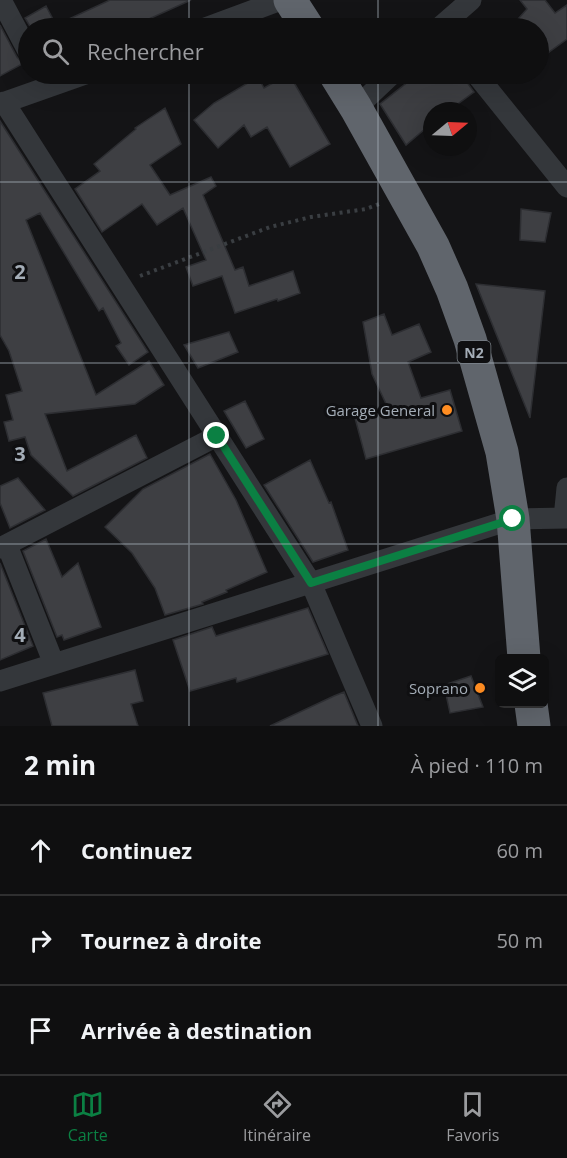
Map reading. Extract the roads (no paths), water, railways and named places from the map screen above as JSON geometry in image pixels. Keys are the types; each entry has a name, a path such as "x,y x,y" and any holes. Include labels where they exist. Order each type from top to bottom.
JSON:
{"highway":[{"path":"290,0 302,18"},
{"name":"N2","path":"341,84 433,246 470,339 502,452 513,519 524,654"},
{"path":"532,708 534,726"}],"street":[{"path":"2,0 18,31"},
{"path":"232,18 281,0"},
{"path":"450,18 471,0"},
{"path":"37,84 2,103 311,583 372,726"},
{"path":"356,108 381,84"},
{"path":"484,84 567,187"},
{"path":"54,664 3,547 217,436"},
{"path":"0,681 513,519 565,518 567,488"}],"place":[{"name":"Garage General","path":"447,410"},
{"name":"Soprano","path":"480,688"}]}
